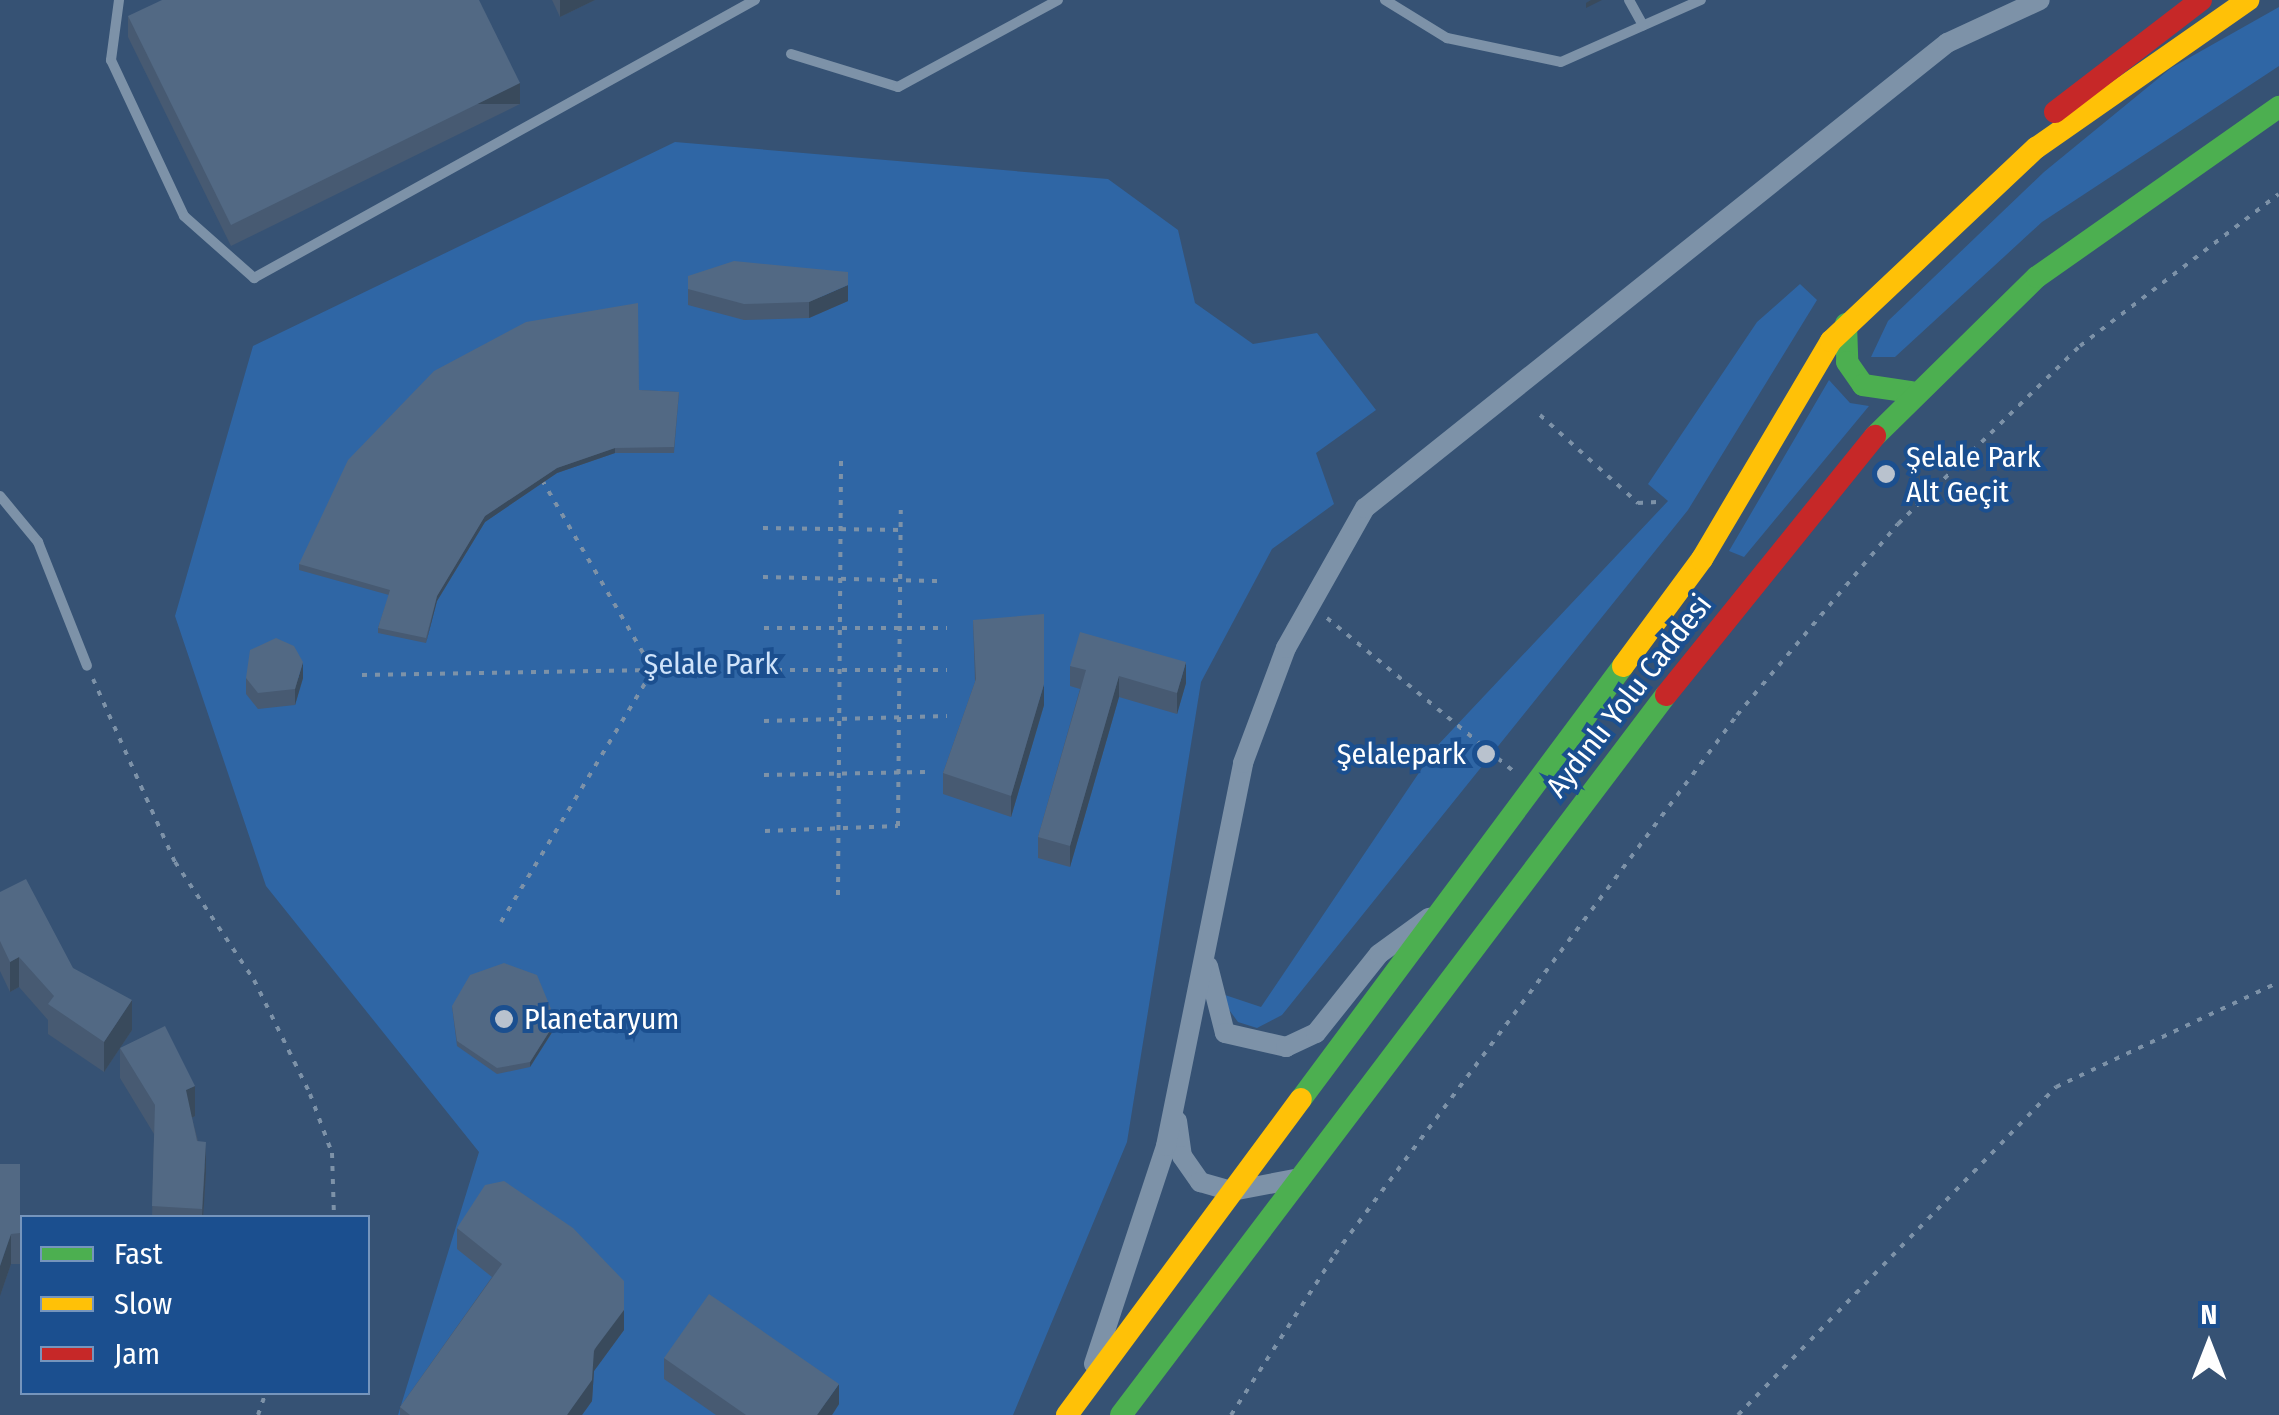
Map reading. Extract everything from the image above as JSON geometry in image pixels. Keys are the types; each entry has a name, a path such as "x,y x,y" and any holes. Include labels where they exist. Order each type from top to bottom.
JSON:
{"main road":[{"path":"1975,199 2054,112 2200,0"},
{"name":"Aydınlı Yolu Caddesi","path":"1075,1406 1702,559 1846,324 1975,199 2248,0"},
{"name":"Aydınlı Yolu Caddesi","path":"1121,1415 1313,1171 1667,692 1912,392 2037,276 2279,107"},
{"path":"1846,324 1847,362 1863,385 1912,392"}],"street":[{"name":"Aydınlı Yolu Caddesi","path":"1075,1406 1146,1220 1179,1084 1243,762 1308,602 1391,480 1948,43 2040,0"},
{"name":"Aydınlı Yolu Caddesi","path":"1206,934 1217,1023 1248,1044 1286,1046 1316,1033 1380,954 1439,911"},
{"name":"Aydınlı Yolu Caddesi","path":"1179,1084 1186,1165 1200,1182 1232,1192"},
{"path":"1232,1192 1313,1171"}],"lane":[{"path":"119,0 110,60 184,216 254,278 755,0"},
{"path":"791,54 898,87 1058,0"},
{"path":"1386,0 1447,38 1561,62 1700,0"},
{"path":"1630,0 1643,25"},
{"path":"0,496 38,542 87,666"}],"path":[{"path":"1230,1415 1335,1254 1737,715 1898,524 2080,346 2279,194"},
{"path":"1540,415 1638,503 1657,502"},
{"path":"838,895 841,453"},
{"path":"531,462 653,670"},
{"path":"764,831 898,826 901,510"},
{"path":"763,528 901,530"},
{"path":"763,577 945,581"},
{"path":"1308,602 1493,758"},
{"path":"764,628 948,628"},
{"path":"87,666 176,862 254,980 310,1094 332,1153 334,1215"},
{"path":"362,675 653,670"},
{"path":"501,922 653,670"},
{"path":"764,670 948,670"},
{"path":"764,721 948,716"},
{"path":"764,775 925,772"},
{"path":"1738,1415 2056,1087 2279,982"}],"green space":[{"path":"2279,7 2279,66 2042,222 1895,357 1871,357 1888,321 2044,172 2171,68"},
{"name":"Şelale Park","path":"675,142 1108,179 1178,230 1195,303 1253,344 1317,333 1376,410 1316,453 1334,504 1272,549 1201,682 1127,1142 1013,1415 398,1415 479,1152 266,886 175,616 253,346"},
{"path":"1800,284 1817,300 1688,510 1282,1015 1257,1028 1238,1022 1216,992 1261,1007 1437,746 1668,501 1648,484 1757,322"},
{"path":"1829,380 1850,403 1869,406 1744,557 1729,551"}],"building":[{"path":"162,0 479,0 520,83 231,225 128,16"},
{"path":"734,261 848,272 848,285 809,302 744,304 688,289 688,276"},
{"path":"638,303 639,390 679,392 674,447 615,448 557,468 485,516 437,596 426,638 378,628 390,590 299,564 348,460 434,371 526,322"},
{"path":"1044,614 1044,684 1011,796 943,773 976,679 973,620"},
{"path":"1080,632 1186,662 1177,693 1119,676 1070,846 1038,837 1086,670 1070,666"},
{"path":"276,638 294,646 303,662 295,689 258,693 246,678 250,650"},
{"path":"26,879 73,968 132,1000 104,1042 48,1004 54,996 19,957 10,962 0,941 0,892"},
{"name":"Planetaryum","path":"504,963 537,975 556,1021 530,1062 497,1068 457,1041 452,1006 470,975"},
{"path":"165,1026 195,1086 186,1090 197,1141 206,1142 202,1209 152,1206 155,1105 120,1048"},
{"path":"0,1164 20,1164 20,1233 11,1234 0,1266"},
{"path":"504,1181 573,1228 624,1281 624,1310 594,1350 592,1380 567,1415 410,1415 400,1407 502,1264 457,1228 485,1185"},
{"path":"709,1294 839,1384 817,1415 746,1415 664,1358"}],"traffic: fast":[{"path":"1875,436 2037,277 2279,107"},
{"path":"1846,324 1847,362 1863,385 1911,392"},
{"path":"1301,1099 1623,666"},
{"path":"1121,1415 1666,695"}],"traffic: slow":[{"path":"1623,666 1702,559 1831,341 2036,148 2248,0"},
{"path":"1067,1415 1301,1099"}],"traffic: jam":[{"path":"2055,112 2201,0"},
{"path":"1666,695 1875,436"}],"place":[{"name":"Şelale Park Alt Geçit","path":"1886,474"},
{"name":"Şelalepark","path":"1486,754"},
{"name":"Planetaryum","path":"504,1019"}]}
